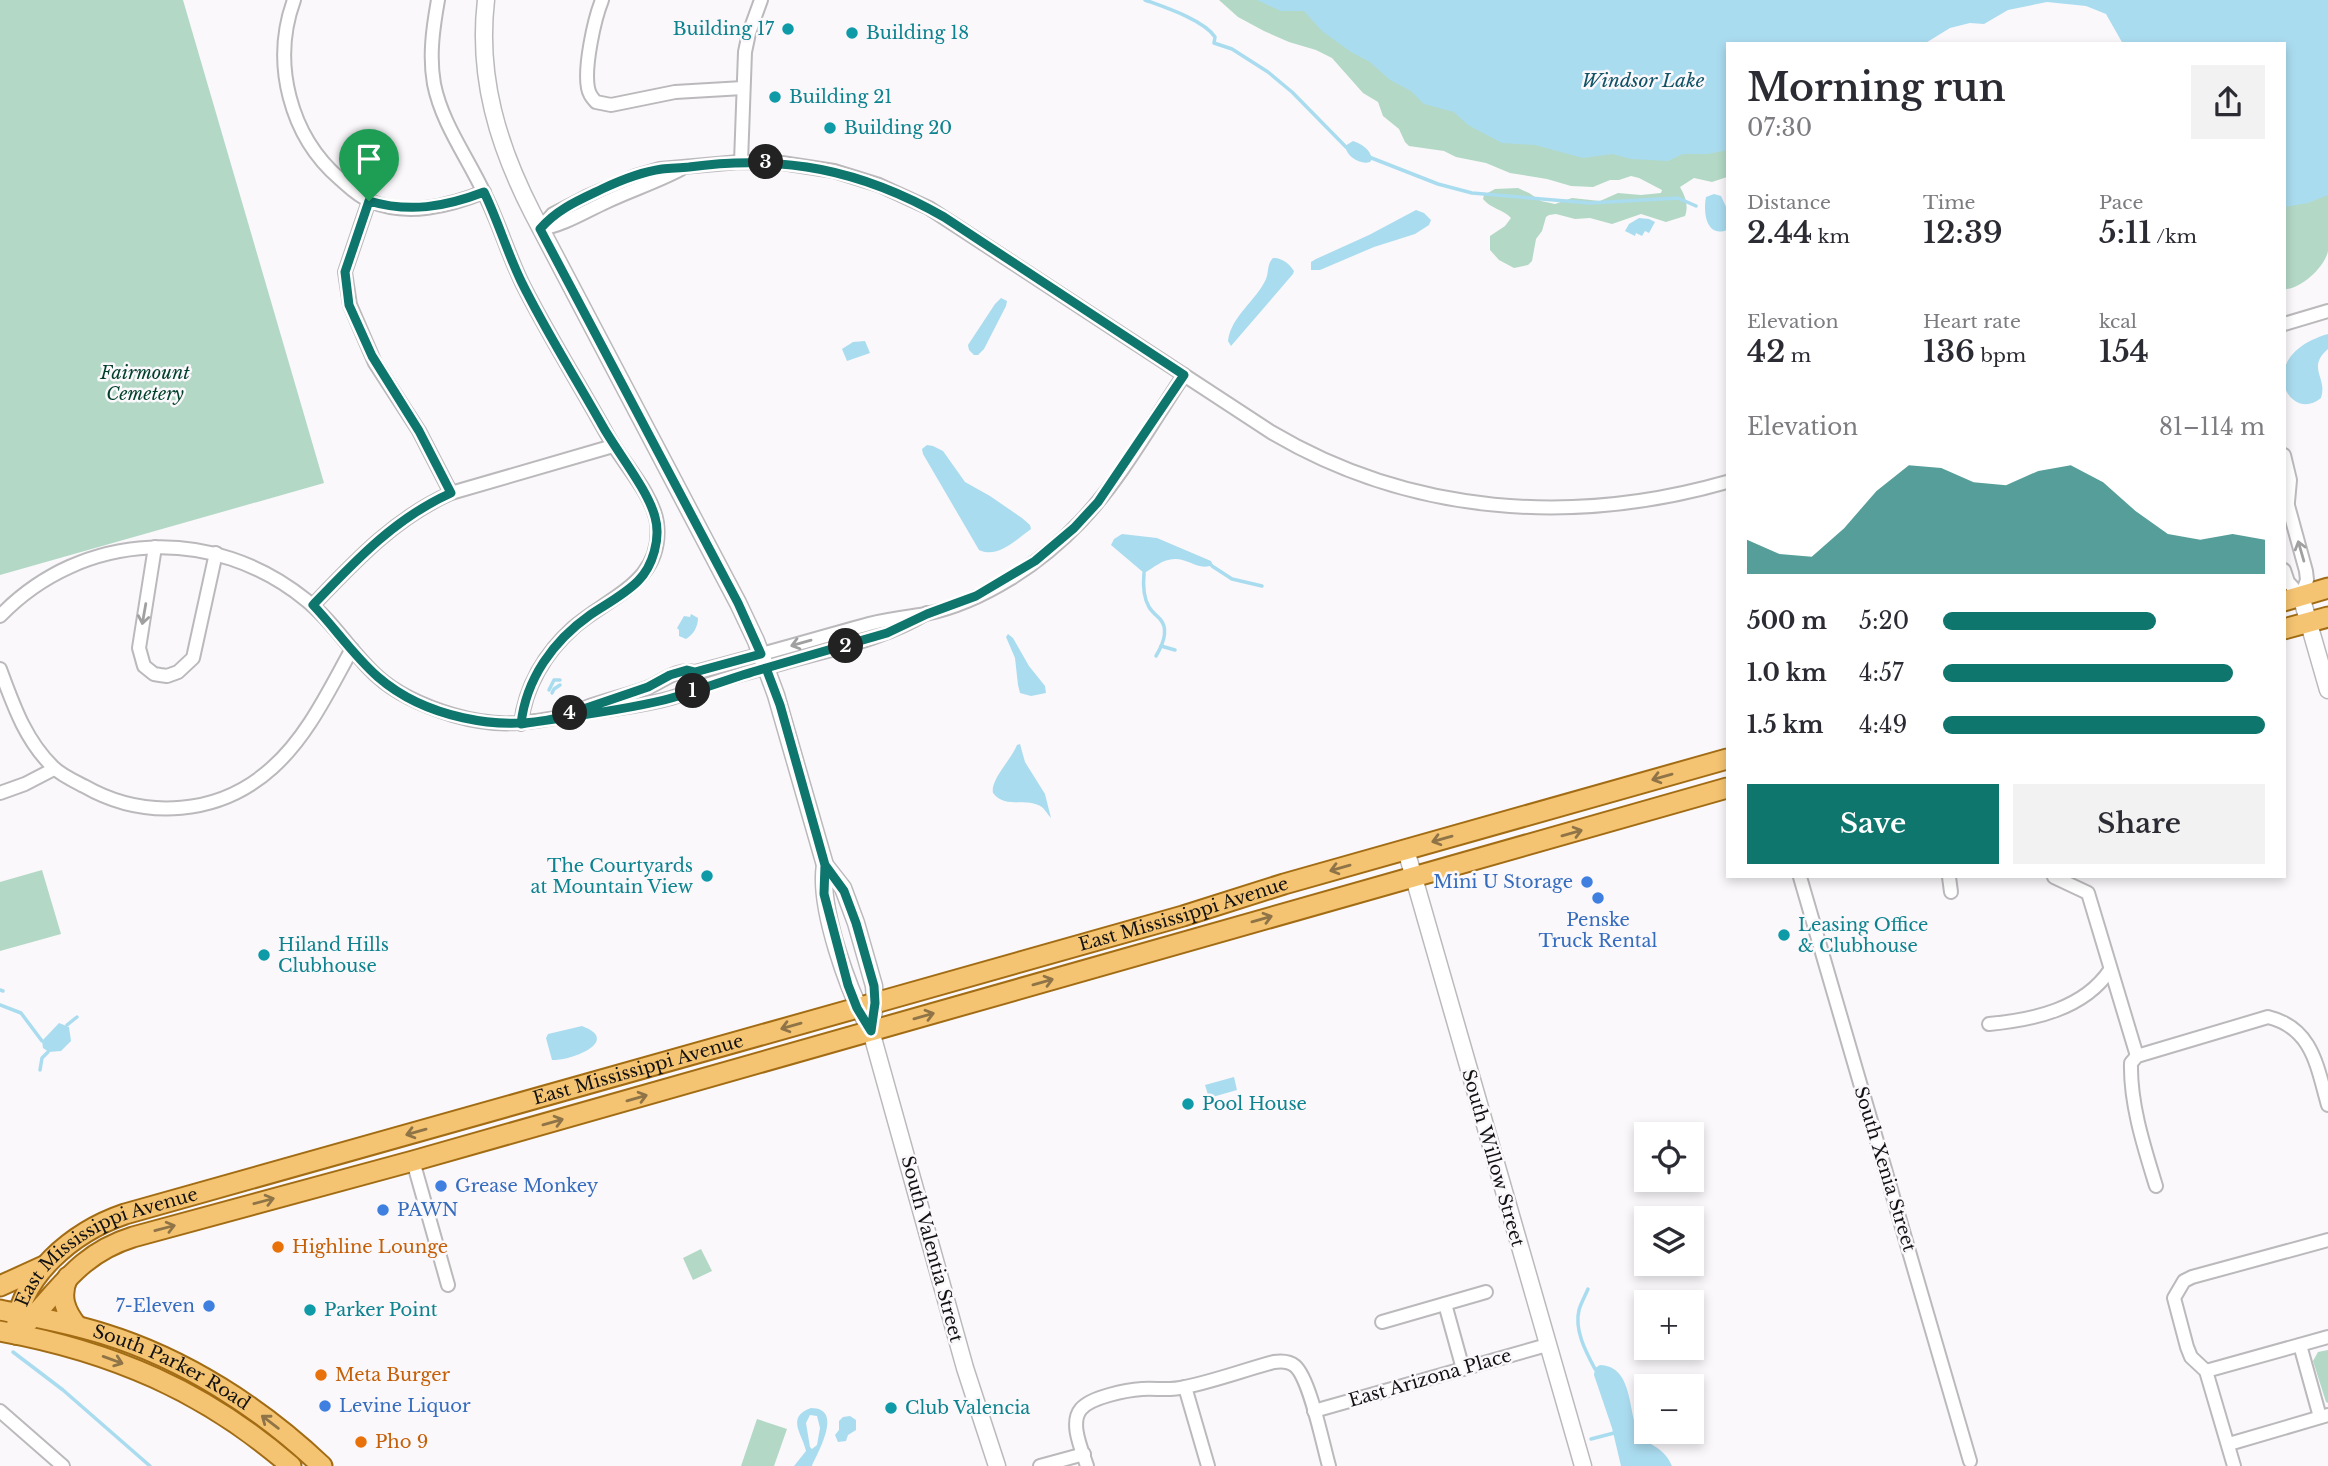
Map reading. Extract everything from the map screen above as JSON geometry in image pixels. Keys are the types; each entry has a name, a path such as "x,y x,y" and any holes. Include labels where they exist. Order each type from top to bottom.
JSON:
{"main road":[{"path":"2292,598 2328,588"},
{"path":"2286,628 2328,617"},
{"name":"East Mississippi Avenue","path":"8,1332 28,1289 51,1262 74,1239 125,1214 1183,916 1726,759"},
{"name":"East Mississippi Avenue","path":"17,1313 95,1254 121,1241 413,1161 1726,788"},
{"path":"0,1286 51,1262"},
{"path":"68,1277 64,1289 65,1307 77,1326"},
{"name":"South Parker Road","path":"17,1313 77,1326 139,1347 208,1381 274,1425 322,1466"},
{"name":"South Parker Road","path":"8,1332 98,1354 155,1377 218,1412 291,1466"}],"street":[{"path":"294,0 288,19 284,50 286,80 294,114 303,135 324,164 369,201 400,208 449,204 484,192"},
{"path":"438,0 431,60 435,87 446,120 484,192 527,293 613,446 650,503 657,524 653,554 647,570 638,581 583,620 556,646 530,687 521,724"},
{"name":"South Valentia Street","path":"486,0 484,56 491,111 510,167 540,229 738,603 764,661 780,705 825,865 823,882 826,904 848,985 866,1006"},
{"path":"602,0 593,28 587,79 588,89 596,102 611,106 675,92 743,88"},
{"path":"741,162 745,52 761,0"},
{"path":"540,229 559,226 603,203 684,168 741,162 782,163 823,169 861,178 908,197 944,217 1271,432 1311,454 1379,480 1454,499 1520,508 1589,508 1659,499 1726,482"},
{"path":"369,201 345,272 349,305 372,356 419,431 451,493"},
{"path":"2286,323 2322,313"},
{"path":"2286,332 2322,313"},
{"path":"557,718 648,687 670,675 687,670 695,672 764,661 882,635 1002,582 1065,537 1104,494 1184,375"},
{"path":"313,605 387,531 428,503 451,493 613,446"},
{"path":"2286,463 2290,480 2288,506"},
{"path":"2286,498 2307,576 2292,598"},
{"path":"0,616 34,586 69,566 108,554 155,547 180,548 216,553 278,579 313,605 379,678 423,704 451,715 479,721 521,724 667,699 764,661"},
{"path":"155,547 138,648 144,666 154,674 167,676 178,672 193,658 216,553"},
{"path":"2286,576 2292,598 2308,622 2328,690"},
{"path":"0,669 20,720 34,744 54,769 100,795 139,807 187,808 227,797 255,782 282,759 317,712 352,649"},
{"path":"0,793 54,769"},
{"name":"South Willow Street","path":"1406,850 1583,1466"},
{"name":"South Valentia Street","path":"825,865 840,883 849,902 873,981 866,1006 871,1031 965,1368 997,1466"},
{"name":"South Xenia Street","path":"1800,878 1970,1461"},
{"path":"1949,878 1951,892"},
{"path":"2056,878 2088,893 2137,1056"},
{"path":"1989,1024 2017,1021 2066,1006 2102,983 2110,970"},
{"path":"2156,1186 2133,1088 2131,1063 2137,1056 2269,1017 2283,1020 2307,1041 2327,1098"},
{"path":"413,1161 448,1285"},
{"path":"2234,1466 2206,1371 2191,1357 2174,1298 2184,1281 2192,1277 2328,1240"},
{"path":"1382,1322 1486,1292"},
{"path":"1445,1304 1463,1369"},
{"path":"2206,1371 2328,1337"},
{"name":"East Arizona Place","path":"1314,1411 1547,1345"},
{"path":"2229,1444 2324,1416 2300,1345"},
{"path":"1040,1466 1085,1460 1075,1424 1080,1409 1094,1400 1144,1388 1170,1390 1185,1387 1284,1361 1293,1364 1304,1379 1329,1466"},
{"path":"1185,1387 1208,1466"},
{"path":"0,1411 63,1466"}],"green space":[{"name":"Fairmount Cemetery","path":"0,0 183,0 324,483 0,575"},
{"path":"1219,0 1271,0 1300,8 1726,145 1726,177 1712,182 1694,178 1680,187 1686,201 1685,216 1666,222 1641,214 1612,224 1590,218 1549,215 1536,239 1532,261 1528,265 1514,268 1499,260 1490,250 1490,236 1505,226 1511,218 1483,199 1484,195 1495,189 1518,188 1541,201 1555,204 1572,198 1600,201 1618,193 1641,195 1661,193 1662,190 1631,176 1593,187 1571,186 1510,173 1444,151 1409,146 1399,129 1383,116 1378,102 1363,93 1332,58 1289,42 1238,17"},
{"path":"2328,189 2326,257 2304,282 2286,289 2286,201"},
{"path":"42,870 61,934 0,951 0,882"},
{"path":"701,1249 712,1271 693,1280 683,1258"},
{"path":"2328,1350 2328,1403 2313,1361 2318,1352"},
{"path":"757,1419 787,1429 774,1466 741,1466"}],"water":[{"name":"Windsor Lake","path":"1257,0 2328,0 2328,195 2308,203 2286,207 2286,42 2122,42 2106,14 2086,6 2047,2 2008,10 1984,24 1970,23 1950,28 1927,42 1726,42 1726,150 1708,154 1683,154 1668,161 1631,159 1612,154 1583,158 1535,145 1502,143 1468,125 1454,112 1424,104 1411,91 1390,80 1370,62 1322,31 1304,11 1281,11"},
{"path":"1353,141 1367,150 1372,159 1370,162 1358,161 1348,154 1345,146"},
{"path":"1714,194 1721,196 1726,207 1726,230 1714,230 1710,227 1705,210 1706,197"},
{"path":"1416,210 1431,220 1429,225 1415,234 1374,247 1320,270 1311,270 1311,262 1316,259"},
{"path":"1639,218 1655,222 1649,233 1645,231 1642,236 1636,233 1635,236 1625,231 1629,224"},
{"path":"1273,258 1288,264 1294,271 1293,274 1231,346 1228,341 1230,332 1262,287"},
{"path":"1001,298 1007,301 1006,306 984,349 974,355 968,345"},
{"path":"2328,334 2328,349 2318,367 2322,384 2321,398 2309,404 2298,402 2289,395 2286,388 2286,366 2290,357 2305,344"},
{"path":"865,341 870,353 847,361 842,349 853,342"},
{"path":"927,445 943,451 965,482 1022,518 1031,529 999,550 979,550 923,454 922,449"},
{"path":"1122,534 1157,538 1211,561 1213,565 1203,567 1170,559 1144,573 1111,545 1114,539"},
{"path":"691,614 698,618 698,621 695,630 686,639 679,636 677,628 684,616 690,617"},
{"path":"1008,634 1045,686 1046,693 1031,696 1020,693 1015,658 1006,637"},
{"path":"1020,744 1025,762 1045,794 1051,818 1037,805 1004,801 993,793 998,776"},
{"path":"59,1023 69,1027 71,1041 61,1051 49,1052 43,1048 42,1041"},
{"path":"582,1026 593,1032 597,1038 595,1044 580,1054 552,1060 546,1038 548,1034"},
{"path":"1234,1077 1237,1090 1209,1098 1205,1085"},
{"path":"1600,1365 1611,1367 1624,1381 1634,1418 1634,1444 1651,1444 1664,1453 1672,1466 1621,1466 1612,1428 1594,1375 1595,1368"},
{"path":"811,1408 821,1410 826,1415 826,1432 812,1466 794,1466 806,1451 797,1421 803,1412","holes":["810,1415 817,1416 820,1428 817,1445 812,1449 806,1423"]},
{"path":"850,1416 856,1420 856,1430 848,1435 846,1441 838,1442 835,1435 839,1430 839,1421"}],"waterway":[{"path":"1145,0 1202,25 1215,37 1214,43 1232,49 1268,72 1292,92 1346,147"},
{"path":"1369,157 1438,184 1472,193 1590,203 1678,198 1696,206"},
{"path":"1212,566 1232,579 1262,586"},
{"path":"1144,573 1147,603 1163,623 1165,633 1156,656"},
{"path":"1161,646 1175,650"},
{"path":"549,690 554,680 560,680"},
{"path":"552,693 560,685"},
{"path":"0,1005 21,1013 42,1041"},
{"path":"67,1025 77,1017"},
{"path":"40,1070 42,1058 48,1052"},
{"path":"1588,1289 1579,1310 1578,1325 1595,1369"},
{"path":"13,1352 63,1390 150,1466"},
{"path":"1591,1439 1614,1433"}],"place":[{"name":"Building 17","path":"788,29"},
{"name":"Building 18","path":"852,33"},
{"name":"Building 21","path":"775,97"},
{"name":"Building 20","path":"830,128"},
{"name":"The Courtyards at Mountain View","path":"707,876"},
{"name":"Mini U Storage","path":"1587,882"},
{"name":"Penske Truck Rental","path":"1598,898"},
{"name":"Leasing Office & Clubhouse","path":"1784,935"},
{"name":"Hiland Hills Clubhouse","path":"264,955"},
{"name":"Pool House","path":"1188,1104"},
{"name":"Grease Monkey","path":"441,1186"},
{"name":"PAWN","path":"383,1210"},
{"name":"Highline Lounge","path":"278,1247"},
{"name":"7-Eleven","path":"209,1306"},
{"name":"Parker Point","path":"310,1310"},
{"name":"Meta Burger","path":"321,1375"},
{"name":"Levine Liquor","path":"325,1406"},
{"name":"Club Valencia","path":"891,1408"},
{"name":"Pho 9","path":"361,1442"}],"route":[{"path":"369,201 345,272 349,305 372,356 419,431 451,493 428,503 387,531 313,605 384,682 436,709 479,721 521,724 533,723 557,718 654,685 682,671 695,672 761,654 738,603 540,229 553,214 586,197 625,179 655,170 730,162 802,165 854,176 903,195 944,217 1184,375 1098,502 1074,528 1035,561 976,596 927,614 887,633 766,668 774,689 780,705 792,749 825,865 840,883 849,902 873,981 875,1003 871,1031 857,1008 848,985 824,894 825,865 780,705 766,668 659,701 635,706 557,718 521,724 530,687 556,646 572,628 632,586 647,570 657,533 655,517 650,503 613,446 527,293 484,192 436,207 406,209 369,201"}]}
